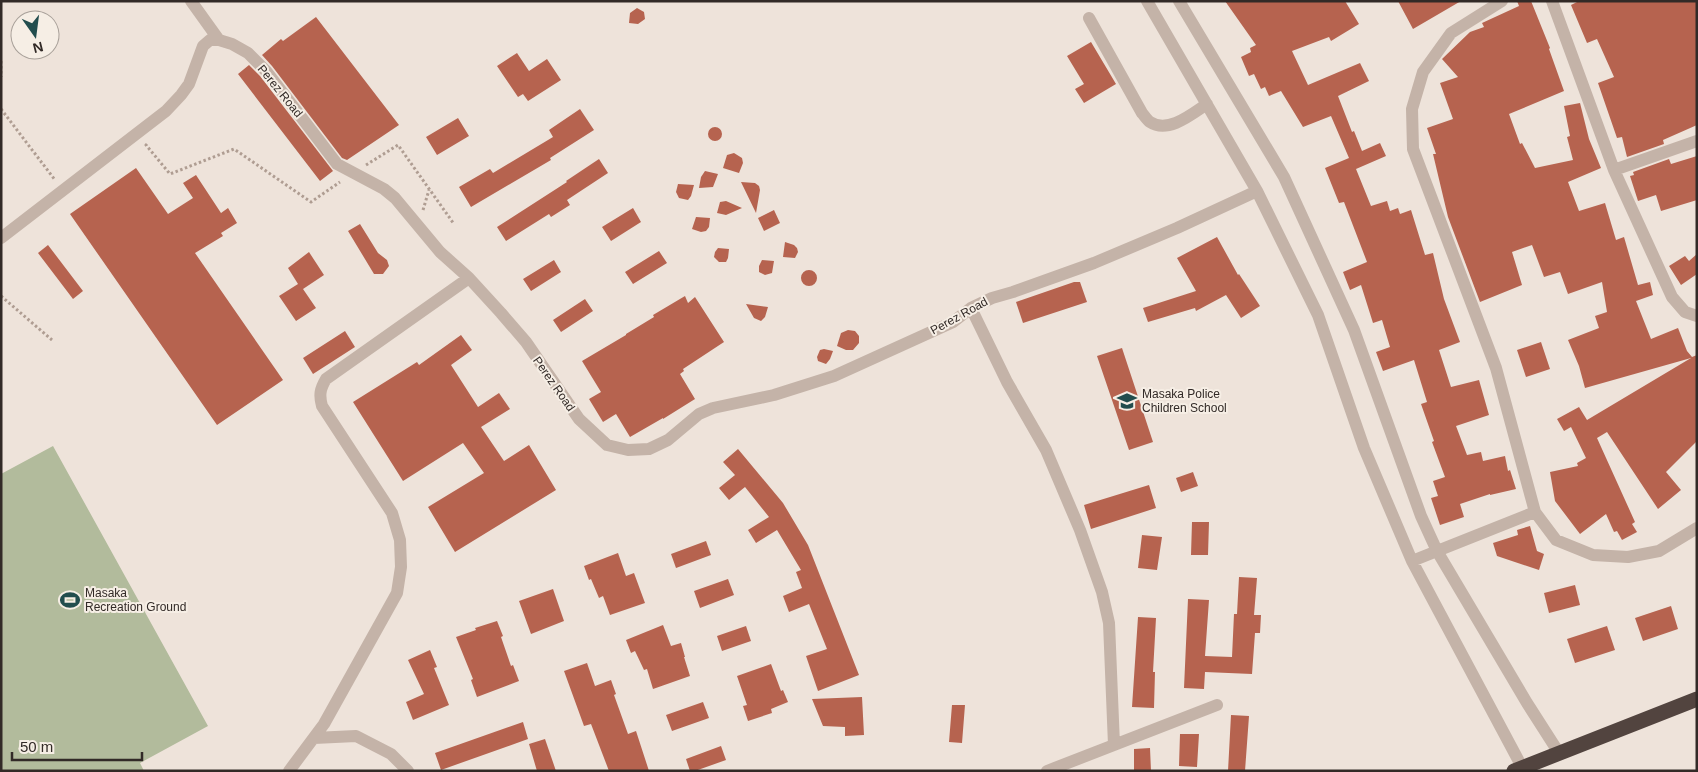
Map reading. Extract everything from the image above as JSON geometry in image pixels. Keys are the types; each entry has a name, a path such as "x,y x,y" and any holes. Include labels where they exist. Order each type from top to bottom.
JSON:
{"highway":[{"path":"1518,769 1697,699"}],"street":[{"path":"191,1 219,40"},
{"path":"1147,1 1257,191 1318,315 1364,448 1412,561 1518,769"},
{"path":"1179,1 1284,177 1354,330 1421,516 1437,551 1527,703 1559,753"},
{"path":"1502,1 1451,33 1422,72 1412,109 1413,149 1496,368 1536,512 1556,540 1592,556 1628,557 1658,552 1697,528"},
{"path":"1552,1 1614,170 1672,296 1685,312 1697,316"},
{"path":"1089,18 1142,113 1150,122 1162,125 1176,123 1207,104"},
{"path":"1,238 166,111 189,84 203,46 210,40 219,40"},
{"name":"Perez Road","path":"219,40 232,44 248,53 266,71 337,164 384,189 395,198 440,252 468,278 526,342 579,419 607,445 628,450 649,449 668,440 700,414 714,408 774,396 834,376 953,322 971,308 992,298 1102,259 1177,228 1257,191"},
{"path":"1614,170 1697,141"},
{"path":"289,771 324,724 397,593 401,567 400,540 392,513 322,406 319,396 322,386 326,379 468,278"},
{"path":"971,308 1007,382 1046,450 1080,530 1102,592 1109,623 1114,745"},
{"path":"1412,561 1536,512"},
{"path":"1047,771 1217,705"},
{"path":"314,738 356,736 391,754 408,771"}],"path":[{"path":"1,61 1,77"},
{"path":"1,109 63,190"},
{"path":"150,138 146,145 170,174 234,149 311,202 353,172 398,145 454,224"},
{"path":"1,296 52,340"}],"green space":[{"name":"Masaka Recreation Ground","path":"53,446 208,726 140,763 144,771 1,771 1,474"}],"building":[{"path":"1225,1 1345,1 1359,24 1331,41 1329,37 1292,51 1308,85 1360,63 1369,81 1338,96 1352,132 1354,131 1362,151 1380,143 1386,156 1356,169 1371,206 1387,201 1390,211 1398,208 1400,214 1411,210 1425,255 1433,253 1444,299 1460,342 1439,350 1451,387 1479,380 1489,415 1456,426 1467,455 1481,452 1483,461 1505,456 1508,471 1510,470 1516,489 1490,494 1460,504 1464,517 1440,525 1431,498 1438,496 1433,481 1445,477 1421,404 1427,402 1414,360 1383,371 1376,352 1390,347 1382,320 1373,323 1361,285 1350,290 1343,272 1367,262 1344,202 1339,203 1325,168 1349,158 1331,116 1303,127 1281,91 1269,96 1265,87 1261,89 1254,74 1249,76 1241,57 1251,52 1250,48 1256,45"},
{"path":"1398,1 1461,1 1413,29"},
{"path":"1517,1 1531,1 1550,48 1564,91 1509,114 1520,144 1522,143 1535,168 1573,160 1567,137 1570,136 1564,106 1580,103 1589,139 1601,168 1568,182 1579,211 1605,203 1616,240 1624,237 1638,285 1650,282 1653,295 1636,301 1651,339 1678,328 1687,351 1692,357 1697,355 1697,441 1666,472 1681,490 1658,509 1607,432 1597,438 1635,522 1632,524 1637,532 1622,540 1617,531 1614,532 1606,514 1580,534 1555,501 1550,472 1578,466 1577,463 1586,458 1571,427 1564,431 1557,419 1579,407 1587,420 1691,358 1585,388 1579,366 1568,340 1599,328 1595,316 1607,312 1602,282 1568,294 1560,272 1544,277 1532,245 1512,252 1522,285 1480,302 1448,217 1433,154 1436,154 1427,128 1453,119 1440,83 1458,77 1442,59 1470,32 1484,27 1482,23 1519,6"},
{"path":"1579,1 1697,1 1697,125 1663,140 1664,144 1627,157 1622,137 1617,138 1598,83 1614,77 1597,39 1587,43 1571,5"},
{"path":"637,8 644,12 645,19 638,24 629,23 630,13"},
{"path":"316,17 399,125 347,160 342,158 262,55 281,39 283,41"},
{"path":"1091,42 1116,84 1084,103 1075,89 1084,84 1067,56"},
{"path":"517,53 529,71 547,59 561,80 528,101 523,94 518,97 497,66"},
{"path":"249,65 260,76 333,171 320,181 238,74"},
{"path":"580,109 594,130 550,158 551,160 471,207 459,187 490,169 493,173 553,137 549,130"},
{"path":"458,118 469,136 437,155 426,137"},
{"path":"712,127 718,127 722,134 718,141 712,141 708,137 708,131"},
{"path":"734,153 742,158 743,163 739,173 723,168 727,155"},
{"path":"1697,156 1697,200 1661,211 1656,195 1638,201 1630,176 1634,175 1633,172 1669,159 1671,164"},
{"path":"599,159 608,173 567,200 570,205 551,217 549,214 506,241 497,227"},
{"path":"136,168 168,214 193,198 183,183 196,175 221,213 228,208 237,223 221,233 223,236 195,253 283,380 217,425 70,214"},
{"path":"705,171 718,174 713,187 699,188 701,177"},
{"path":"741,182 755,183 759,186 756,213"},
{"path":"678,184 694,185 688,200 679,198 676,192"},
{"path":"726,201 742,208 726,215 717,213 720,202"},
{"path":"633,208 641,222 611,241 602,227"},
{"path":"774,210 780,223 764,231 758,218"},
{"path":"696,217 710,218 709,227 706,231 701,232 692,229"},
{"path":"360,224 378,253 387,260 389,266 383,274 374,274 348,231"},
{"path":"1217,237 1238,275 1260,306 1241,318 1226,295 1196,311 1195,308 1148,322 1143,308 1196,291 1177,258"},
{"path":"785,242 797,248 798,252 795,258 783,257"},
{"path":"48,245 83,291 73,299 38,253"},
{"path":"718,248 729,249 726,262 719,262 714,257"},
{"path":"659,251 667,263 633,284 625,272"},
{"path":"309,252 324,275 303,289 316,308 296,321 279,296 298,284 288,268"},
{"path":"1697,254 1697,274 1681,285 1669,266 1685,256 1689,261"},
{"path":"554,260 561,272 531,291 523,279"},
{"path":"762,260 774,261 772,273 765,275 759,272"},
{"path":"806,270 812,270 817,275 815,284 806,286 801,281 801,275"},
{"path":"1074,282 1080,282 1087,302 1023,323 1016,302"},
{"path":"685,296 688,303 695,297 724,342 683,369 684,371 680,374 695,399 630,437 616,414 603,422 589,399 601,392 582,361"},
{"path":"585,299 593,311 561,332 553,320"},
{"path":"746,304 768,307 765,317 761,321 754,318"},
{"path":"848,330 855,331 859,336 859,343 853,350 846,350 837,346 841,333"},
{"path":"345,331 355,347 313,374 303,358"},
{"path":"461,335 472,350 451,365 478,407 499,393 510,409 481,427 504,461 529,445 556,490 455,552 428,507 484,473 463,443 403,481 353,402 417,362 419,365"},
{"path":"1541,342 1550,369 1526,377 1517,350"},
{"path":"1122,348 1153,442 1129,450 1097,356"},
{"path":"820,350 833,351 826,364 818,361 817,357"},
{"path":"738,449 783,503 808,545 859,675 818,691 806,656 827,649 809,604 789,612 783,596 802,588 796,572 801,570 777,530 756,543 748,530 769,517 745,487 729,500 719,488 735,475 723,462"},
{"path":"1193,472 1198,486 1181,492 1176,478"},
{"path":"1149,485 1156,508 1091,529 1084,505"},
{"path":"1192,522 1209,522 1208,555 1191,555"},
{"path":"1530,526 1537,551 1544,554 1539,570 1497,556 1493,543 1518,535 1517,530"},
{"path":"1142,535 1162,537 1157,570 1138,568"},
{"path":"706,541 711,555 676,568 671,554"},
{"path":"618,553 626,576 634,573 645,603 610,615 603,596 599,598 584,566"},
{"path":"1239,577 1257,578 1254,615 1261,615 1260,633 1255,633 1252,674 1205,672 1204,689 1184,688 1188,599 1209,600 1205,656 1232,657 1234,614 1237,614"},
{"path":"728,579 734,595 700,608 694,591"},
{"path":"1575,585 1580,605 1549,613 1544,593"},
{"path":"553,589 564,621 531,634 519,601"},
{"path":"1671,606 1678,629 1643,641 1635,618"},
{"path":"1138,617 1156,618 1153,672 1155,672 1154,708 1132,707"},
{"path":"497,621 511,666 513,665 519,681 477,697 471,680 473,679 456,637"},
{"path":"663,625 671,646 681,643 690,676 653,689 647,669 644,670 635,651 631,653 626,640"},
{"path":"746,626 751,641 722,651 717,636"},
{"path":"1607,626 1615,650 1575,663 1567,639"},
{"path":"430,650 437,667 434,668 449,705 413,720 406,702 424,694 408,660"},
{"path":"587,663 595,686 611,680 616,694 614,695 628,734 636,731 649,771 609,771 591,724 584,726 564,671"},
{"path":"771,664 781,691 783,690 788,702 771,709 772,713 748,721 743,706 747,705 737,676"},
{"path":"862,697 864,735 845,736 845,727 823,726 812,699"},
{"path":"703,702 709,718 672,731 666,715"},
{"path":"952,705 965,705 962,743 949,742"},
{"path":"1231,715 1249,716 1245,771 1228,771"},
{"path":"523,722 528,739 441,770 435,753"},
{"path":"1180,734 1199,734 1197,767 1179,766"},
{"path":"545,739 556,771 537,771 529,744"},
{"path":"721,746 726,760 690,771 686,759"},
{"path":"1150,748 1151,771 1134,771 1134,749"}],"place":[{"name":"Masaka Police Children School","path":"1127,401"},
{"name":"Masaka Recreation Ground","path":"70,600"}]}
